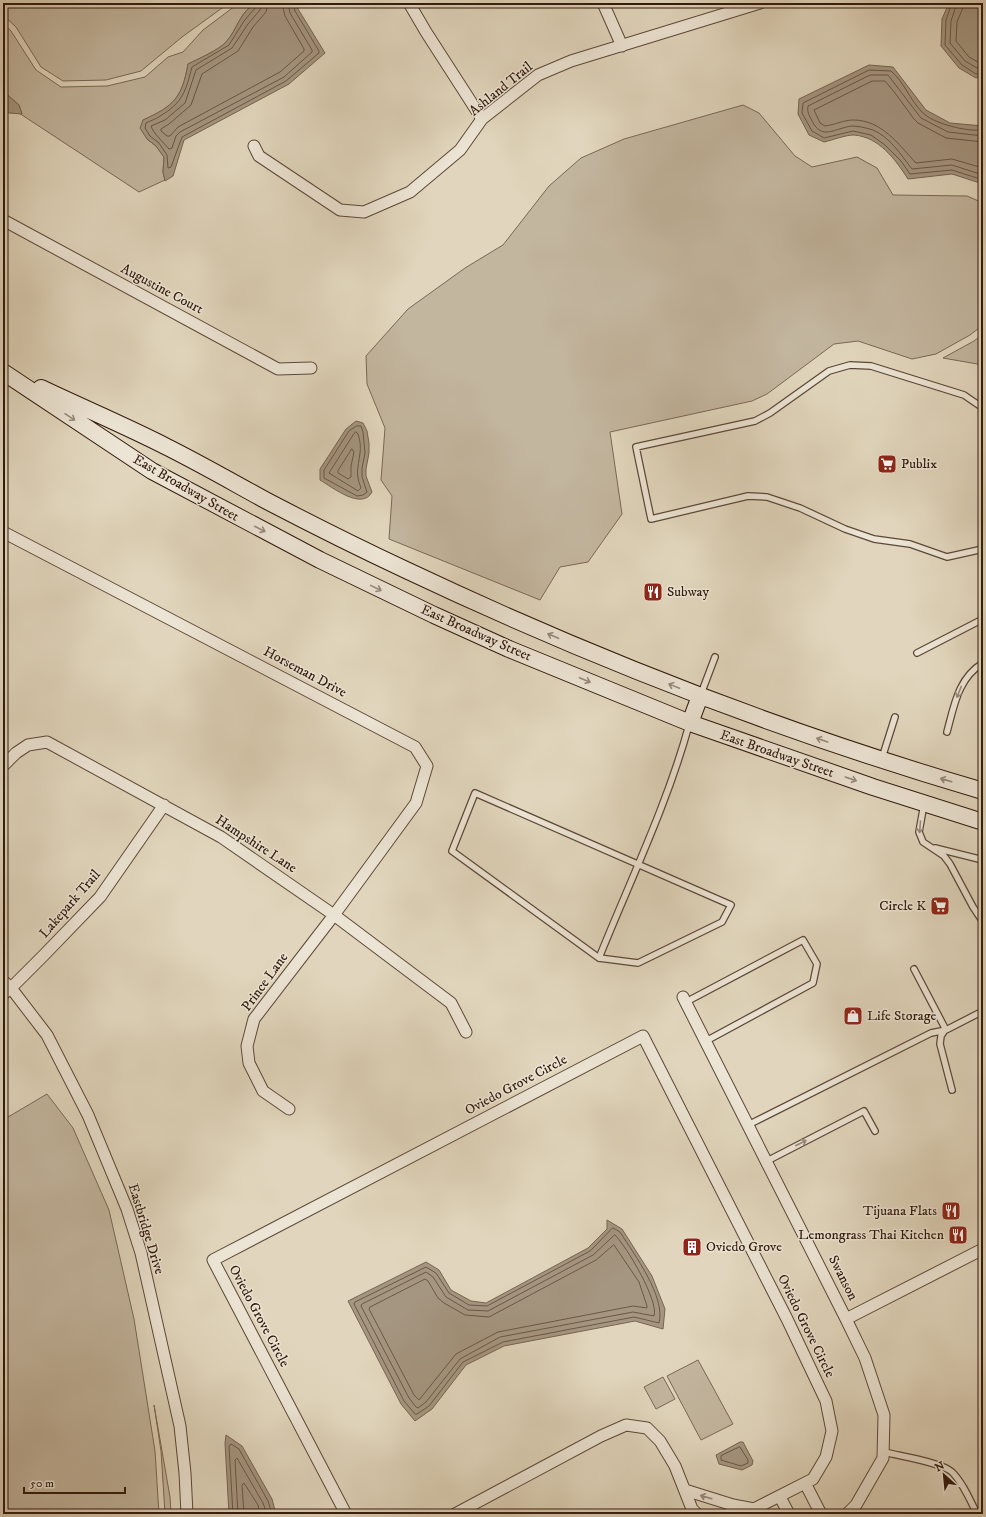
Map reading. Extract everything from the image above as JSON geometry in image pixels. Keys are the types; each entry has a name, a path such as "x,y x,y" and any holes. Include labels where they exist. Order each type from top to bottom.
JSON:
{"main road":[{"name":"East Broadway Street","path":"3,371 169,448 287,511 406,570 531,627 700,696 881,760 983,791"},
{"name":"East Broadway Street","path":"3,371 152,471 320,560 434,615 509,649 690,723 793,760 983,822"},
{"path":"690,723 700,696"}],"street":[{"path":"409,3 482,119"},
{"path":"603,3 622,46"},
{"name":"Ashland Trail","path":"254,146 259,156 340,210 364,212 410,192 460,150 482,119 538,75 571,61 760,3"},
{"name":"Augustine Court","path":"3,220 278,369 310,368"},
{"name":"Horseman Drive","path":"3,532 415,747 427,766 416,803 334,915"},
{"name":"Hampshire Lane","path":"3,766 16,753 28,745 47,742 221,837 334,915 451,1003 466,1032"},
{"name":"Lakepark Trail","path":"6,988 44,956 100,897 164,805"},
{"name":"Prince Lane","path":"289,1108 263,1091 249,1063 247,1046 254,1019 334,915"},
{"name":"Eastbridge Drive","path":"6,988 47,1036 88,1115 127,1209 141,1253 180,1426 185,1473 187,1514"},
{"name":"Swanson","path":"684,999 865,1358 884,1415 883,1458 856,1505 847,1514"},
{"name":"Oviedo Grove Circle","path":"346,1514 213,1260 644,1036 787,1319 826,1400 832,1431 826,1457 813,1479 780,1497 749,1511 685,1490"},
{"path":"846,1319 983,1249"},
{"path":"455,1514 601,1436 626,1425 647,1428 660,1441 675,1466 692,1509 697,1514"},
{"path":"805,1484 821,1514"},
{"path":"780,1497 789,1514"}],"lane":[{"path":"983,408 964,395 871,366 850,365 829,371 770,413 755,421 636,447 651,519 748,496 768,497 800,508 845,530 874,539 910,544 947,557 983,549"},
{"path":"917,652 983,619"},
{"path":"700,696 715,657"},
{"path":"948,732 956,699 962,684 971,671 983,663"},
{"path":"881,760 895,717"},
{"path":"599,958 682,752 690,723"},
{"path":"476,793 731,905 722,922 638,963 599,958 452,851 476,793"},
{"path":"924,803 919,832 923,842 945,854 983,860"},
{"path":"945,854 973,907 983,922"},
{"path":"684,999 803,940 817,964 813,983 706,1041"},
{"path":"914,969 946,1030"},
{"path":"748,1125 931,1033 946,1030 983,1010"},
{"path":"946,1030 941,1036 940,1044 952,1090"},
{"path":"767,1161 864,1111 875,1131"},
{"path":"884,1452 937,1464 951,1471 961,1483 978,1514"}],"shaded area":[{"path":"3,3 229,3 182,37 141,71 106,80 63,81 41,67 16,27 3,15"},
{"path":"239,3 257,3 247,10 230,37 223,45 188,64 183,85 175,100 154,115 143,120 147,139 156,146 164,157 163,172 165,180 139,192 19,113 22,114 19,105 3,91 3,23 11,31 36,70 61,87 107,86 145,77 168,57 183,52 203,30"},
{"path":"743,105 759,113 795,156 812,167 857,157 877,168 893,195 967,196 983,203 983,325 970,335 936,354 912,359 858,341 834,344 767,394 752,401 610,432 622,514 588,562 560,567 540,600 389,539 392,496 381,480 385,428 367,384 366,356 408,309 465,268 503,245 549,186 581,158 624,139"},
{"path":"983,334 983,365 943,358 974,341"},
{"path":"47,1094 73,1128 109,1210 134,1319 155,1451 159,1514 3,1514 3,1120"},
{"path":"698,1360 733,1424 701,1440 667,1376"},
{"path":"663,1377 675,1399 656,1409 644,1387"},
{"path":"154,1405 170,1497 171,1514 165,1514 161,1451"}],"water":[{"path":"257,3 297,3 298,9 325,53 289,84 184,140 173,176 165,181 163,172 164,157 156,146 147,139 140,128 143,120 162,110 175,100 183,85 188,64 223,45 230,37 247,10"},
{"path":"949,3 983,3 983,76 976,78 959,68 941,46 942,19"},
{"path":"869,65 893,67 926,110 950,123 983,126 983,184 952,174 908,179 886,150 871,140 850,135 824,142 809,135 798,114 799,99"},
{"path":"3,91 19,105 22,114 9,113 3,110"},
{"path":"356,421 363,423 367,431 369,443 366,476 372,492 367,497 361,499 347,496 320,480 320,469 346,429"},
{"path":"607,1220 622,1229 652,1276 665,1309 663,1329 635,1321 504,1346 466,1365 432,1409 415,1421 401,1404 348,1301 426,1262 439,1270 451,1290 471,1301 486,1303 588,1248 607,1229"},
{"path":"226,1435 242,1446 272,1499 276,1514 229,1514 225,1443"},
{"path":"740,1442 743,1442 753,1461 752,1465 742,1470 719,1464 716,1455"}],"place":[{"name":"Publix","path":"887,464"},
{"name":"Subway","path":"653,592"},
{"name":"Circle K","path":"940,906"},
{"name":"Life Storage","path":"853,1016"},
{"name":"Tijuana Flats","path":"951,1211"},
{"name":"Lemongrass Thai Kitchen","path":"958,1235"},
{"name":"Oviedo Grove","path":"692,1247"}]}
